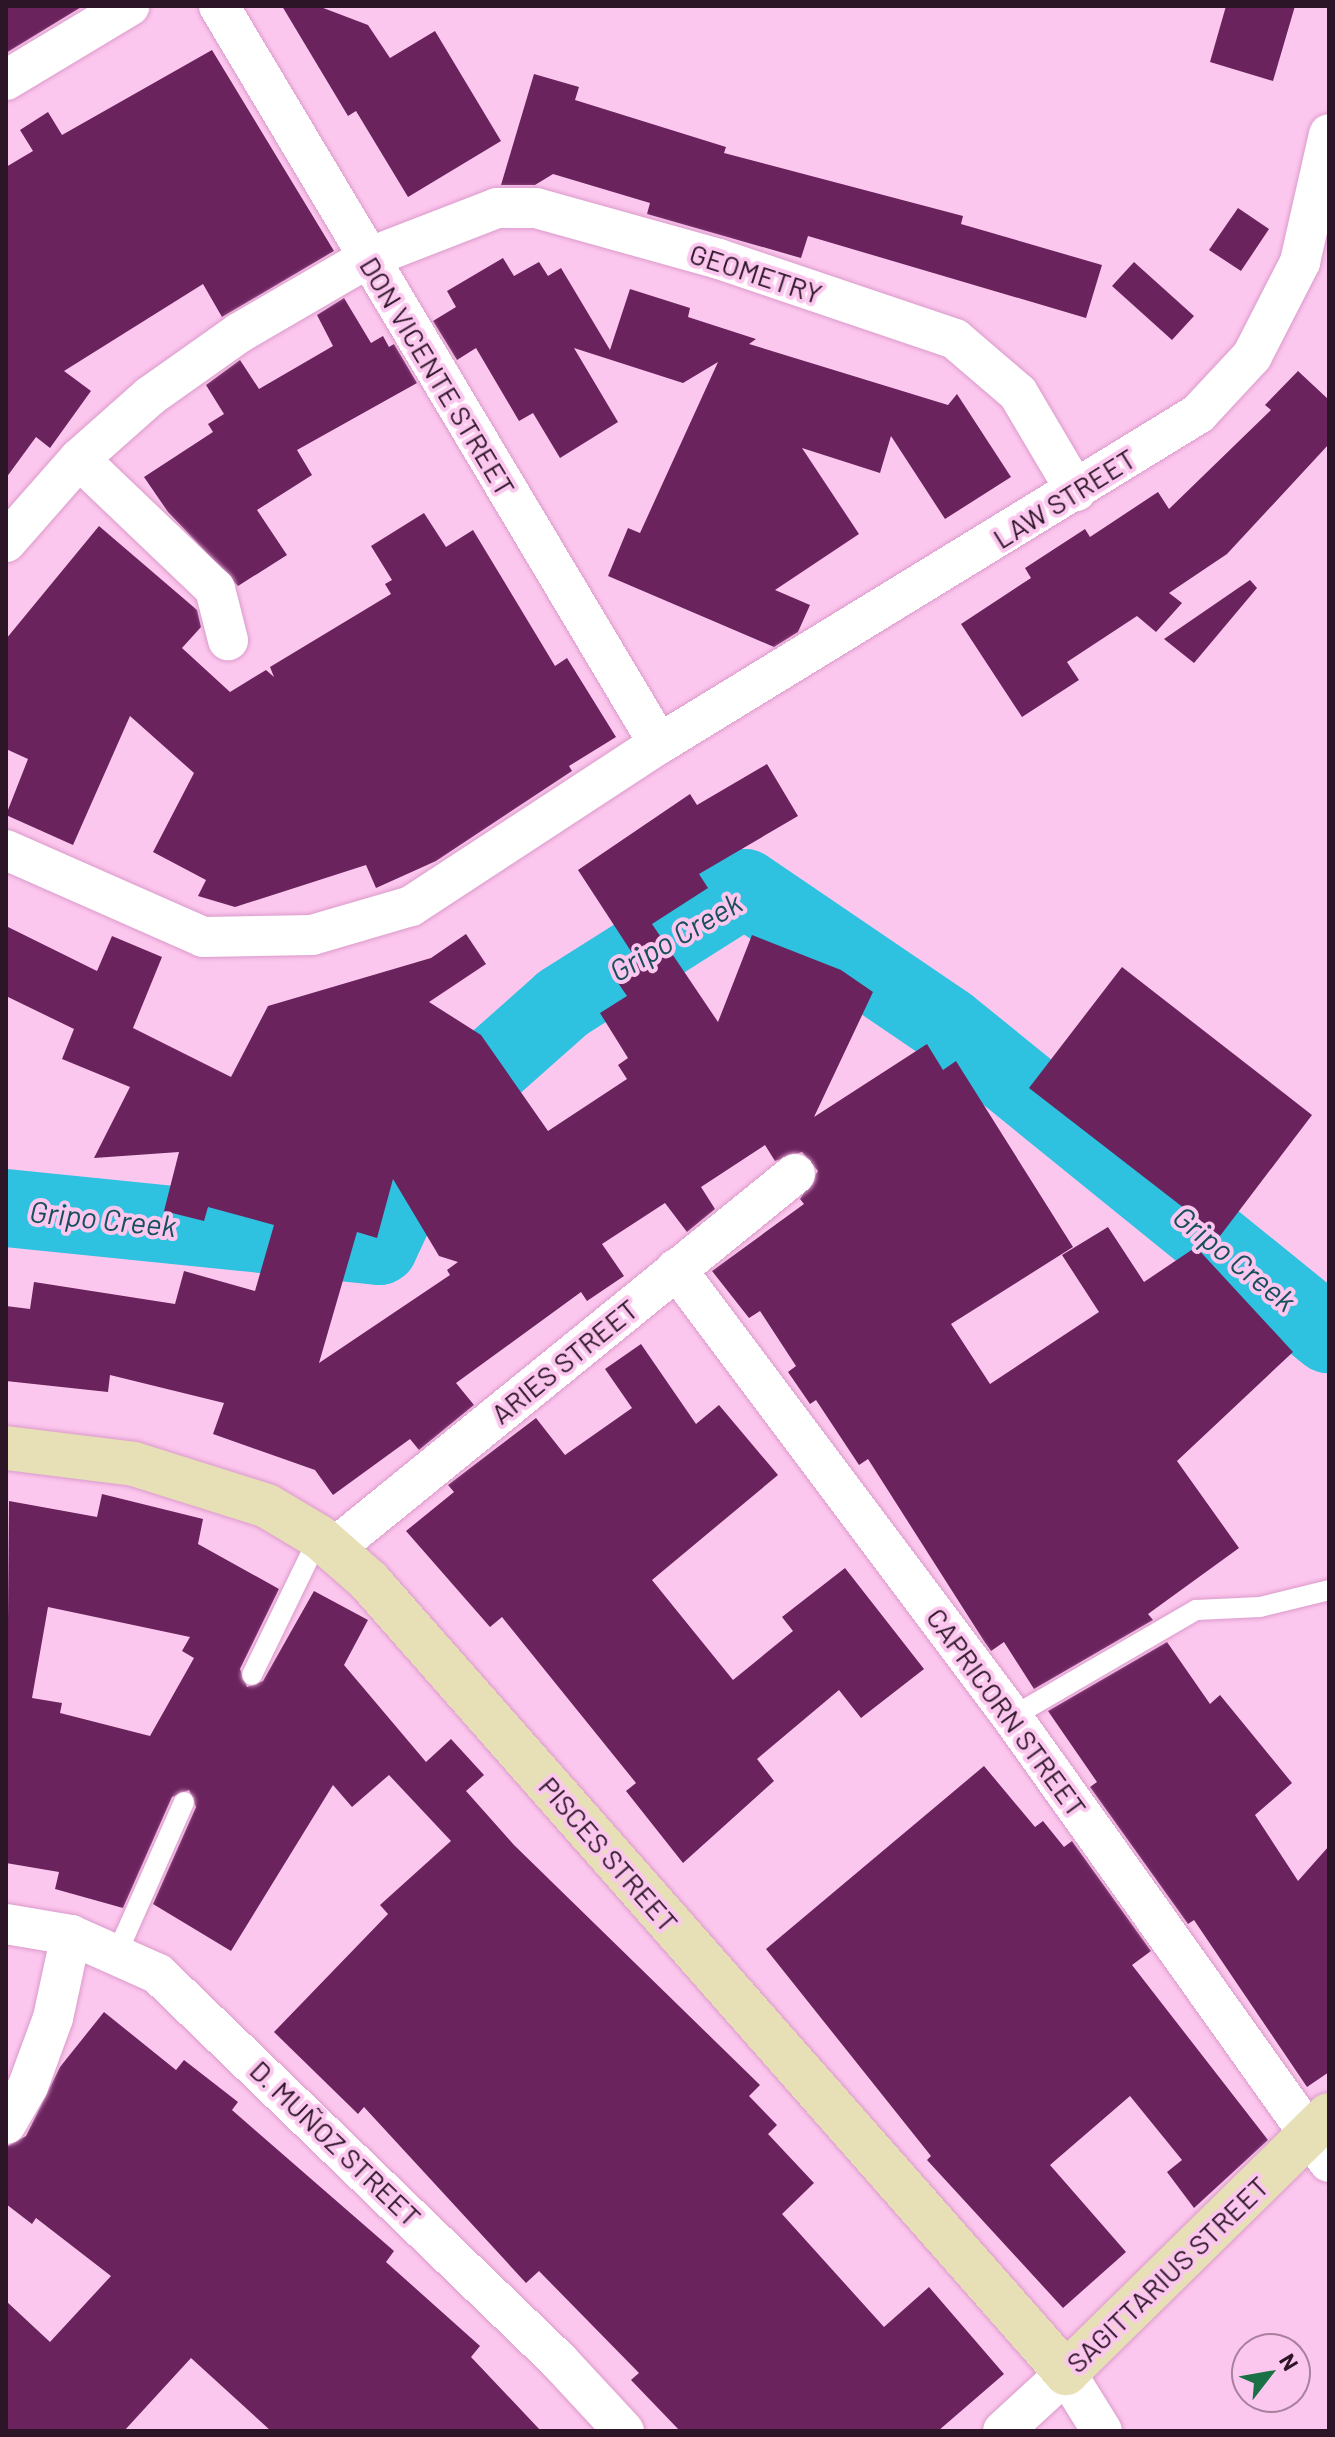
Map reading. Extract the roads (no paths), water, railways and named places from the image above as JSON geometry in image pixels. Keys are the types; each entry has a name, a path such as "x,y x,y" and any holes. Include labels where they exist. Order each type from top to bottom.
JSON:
{"street":[{"path":"6,80 129,6"},
{"name":"DON VICENTE STREET","path":"219,6 659,744"},
{"name":"LAW STREET","path":"6,850 203,937 312,935 411,906 659,744 1198,414 1252,356 1300,262 1329,134"},
{"name":"GEOMETRY","path":"6,542 79,459 150,396 213,351 368,258 497,208 536,208 719,259 955,339 1018,393 1076,491"},
{"path":"79,459 215,589 228,640"},
{"name":"ARIES STREET","path":"326,1543 795,1174"},
{"name":"CAPRICORN STREET","path":"676,1269 1323,2136"},
{"name":"PISCES STREET","path":"6,1448 134,1464 267,1506 326,1543 369,1581 1066,2373 1102,2431"},
{"name":"D. MUÑOZ STREET","path":"6,1924 71,1935 118,1951 185,1997 624,2431"},
{"path":"6,2124 28,2086 53,2018 71,1935"},
{"name":"SAGITTARIUS STREET","path":"1003,2431 1323,2136"}],"lane":[{"name":"ARIES STREET","path":"252,1675 326,1543"},
{"path":"1012,1717 1196,1610 1260,1607 1329,1590"},
{"path":"118,1951 184,1802"}],"waterway":[{"name":"Gripo Creek","path":"6,1208 379,1246 431,1135 491,1067 563,1003 745,888 948,1026 1329,1334"}]}
